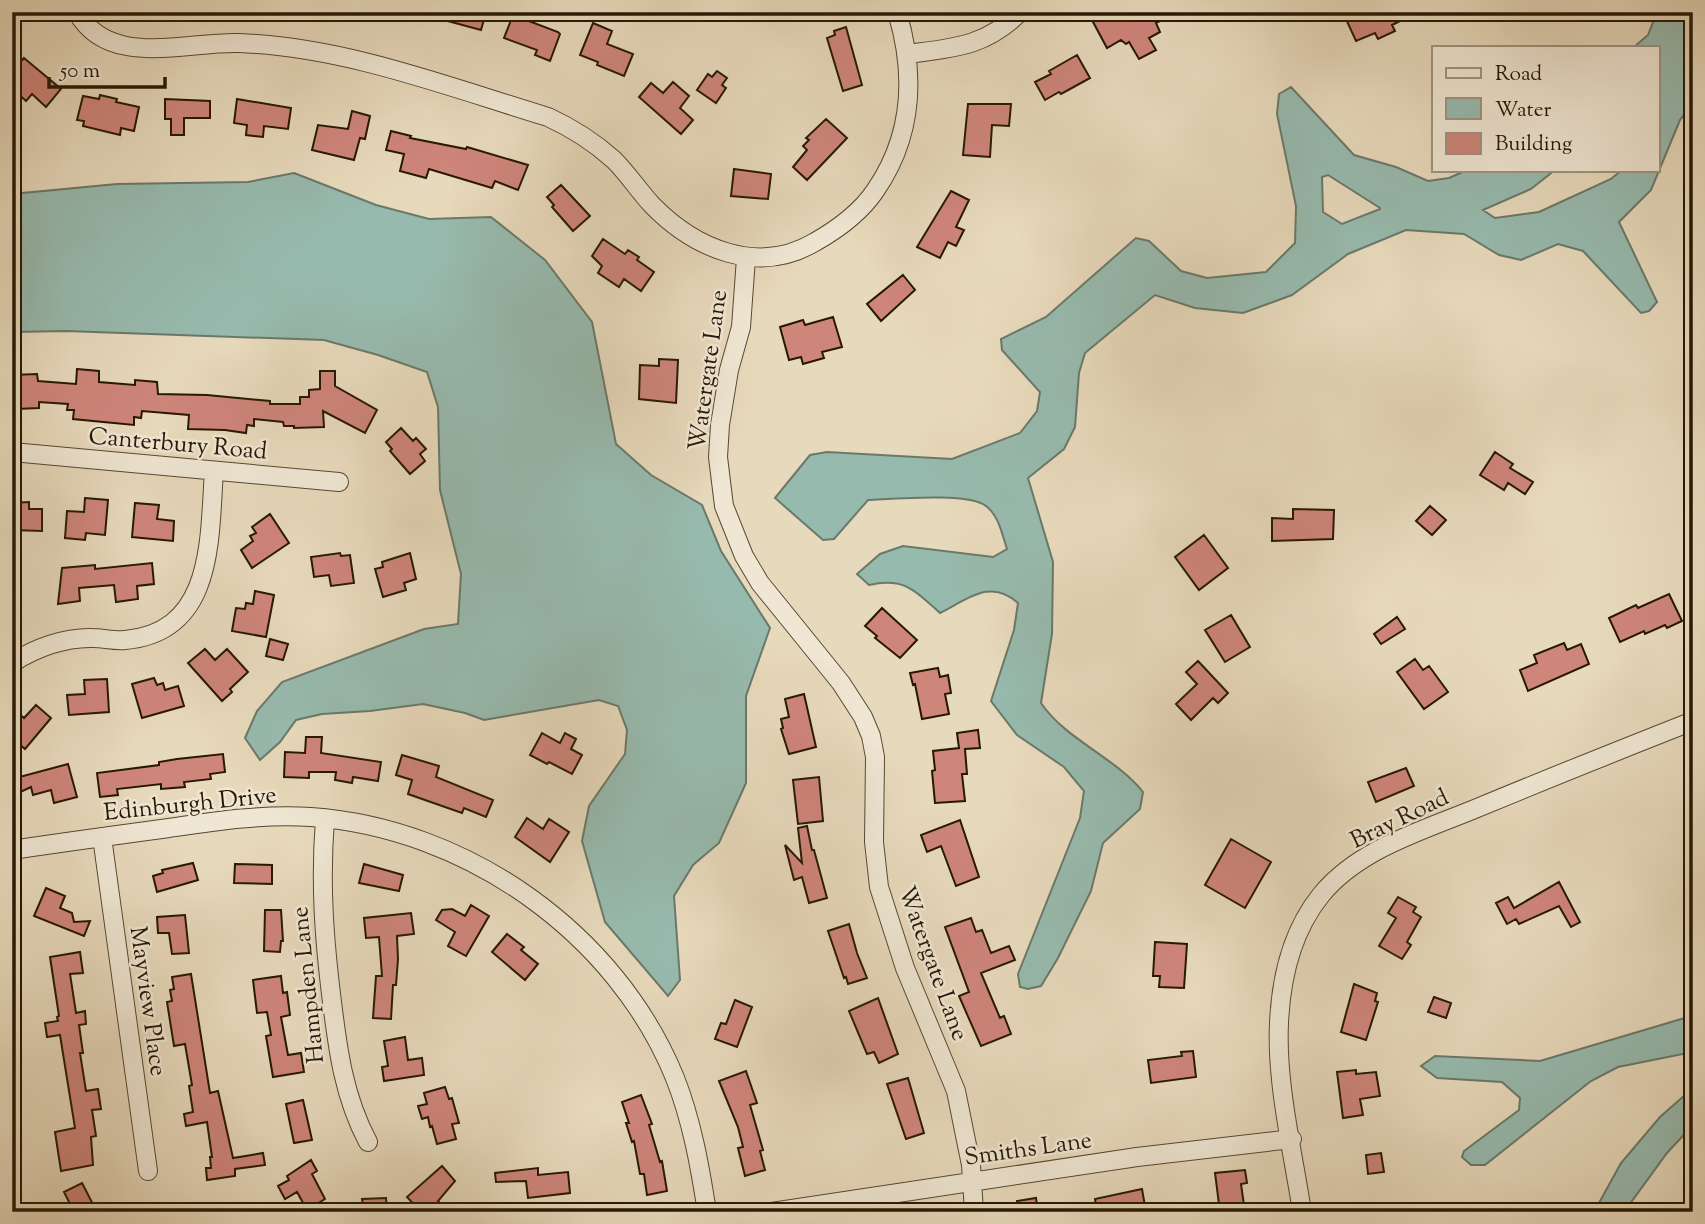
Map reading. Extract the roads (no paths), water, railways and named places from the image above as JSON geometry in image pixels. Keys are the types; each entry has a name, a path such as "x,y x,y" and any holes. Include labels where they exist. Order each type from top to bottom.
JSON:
{"street":[{"name":"Watergate Lane","path":"77,12 89,29 118,45 142,48 234,43 311,49 353,58 548,117 572,128 616,162 651,204 671,223 715,250 746,258 741,327 729,370 719,425 718,457 724,506 744,556 760,583 841,683 863,717 871,736 875,757 874,842 879,887 905,968 956,1091 966,1132 974,1212"},
{"path":"746,258 767,259 804,249 831,233 851,218 887,174 898,151 908,101 907,54 897,12"},
{"path":"907,54 973,44 1005,27 1020,12"},
{"name":"Canterbury Road","path":"12,452 339,482"},
{"path":"12,663 42,647 71,640 125,640 151,635 181,615 194,598 203,579 209,549 214,471"},
{"name":"Bray Road","path":"1302,1212 1279,1059 1279,1023 1290,953 1299,930 1322,893 1363,859 1425,829 1693,720"},
{"name":"Edinburgh Drive","path":"12,850 237,818 278,816 325,819 399,833 472,863 532,899 562,922 594,953 640,1014 675,1078 698,1158 707,1212"},
{"name":"Hampden Lane","path":"325,819 321,872 322,916 339,1055 348,1097 368,1142"},
{"name":"Mayview Place","path":"102,837 148,1171"},
{"name":"Smiths Lane","path":"772,1212 1136,1157 1292,1139"}],"water":[{"path":"1657,12 1693,12 1693,103 1680,120 1660,168 1660,46 1635,46 1648,35"},
{"path":"1291,87 1354,155 1396,167 1428,181 1449,178 1462,172 1552,172 1531,189 1483,210 1495,218 1539,212 1611,179 1620,172 1658,172 1651,190 1619,222 1657,302 1649,311 1641,313 1583,251 1558,244 1521,260 1499,255 1464,234 1406,230 1348,254 1292,295 1243,313 1195,308 1155,295 1085,353 1079,373 1075,427 1064,449 1028,478 1053,562 1052,634 1041,703 1064,728 1119,769 1143,792 1140,809 1103,843 1091,891 1041,986 1028,989 1020,987 1018,974 1080,818 1084,791 1064,767 1017,735 991,701 1014,630 1018,603 1008,596 989,591 970,597 940,613 909,588 892,583 869,585 857,574 880,554 903,546 993,557 1007,549 997,520 986,506 964,499 930,497 868,500 834,539 823,540 775,498 810,455 827,452 952,459 1020,433 1037,411 1040,392 1002,350 1001,339 1046,317 1136,238 1149,241 1181,271 1207,278 1266,272 1295,243 1296,206 1277,114 1279,94","holes":["1328,175 1380,209 1342,224 1323,212 1322,177"]},
{"path":"294,173 376,205 429,219 491,217 545,260 592,322 616,444 651,475 702,505 721,551 770,628 746,696 746,783 719,843 693,865 674,896 680,980 668,996 605,922 582,841 589,806 625,754 627,730 618,706 599,700 484,720 423,704 322,714 296,720 280,742 260,760 245,738 257,711 282,682 424,629 458,624 461,574 440,490 438,407 427,372 324,340 66,331 12,332 12,194 117,184 248,182"},
{"path":"1693,1017 1693,1052 1618,1067 1591,1081 1485,1165 1471,1165 1462,1157 1464,1151 1519,1110 1520,1098 1502,1082 1437,1078 1421,1066 1435,1056 1540,1061"},
{"path":"1693,1088 1693,1125 1667,1153 1624,1212 1594,1212 1621,1163 1660,1117"}]}
